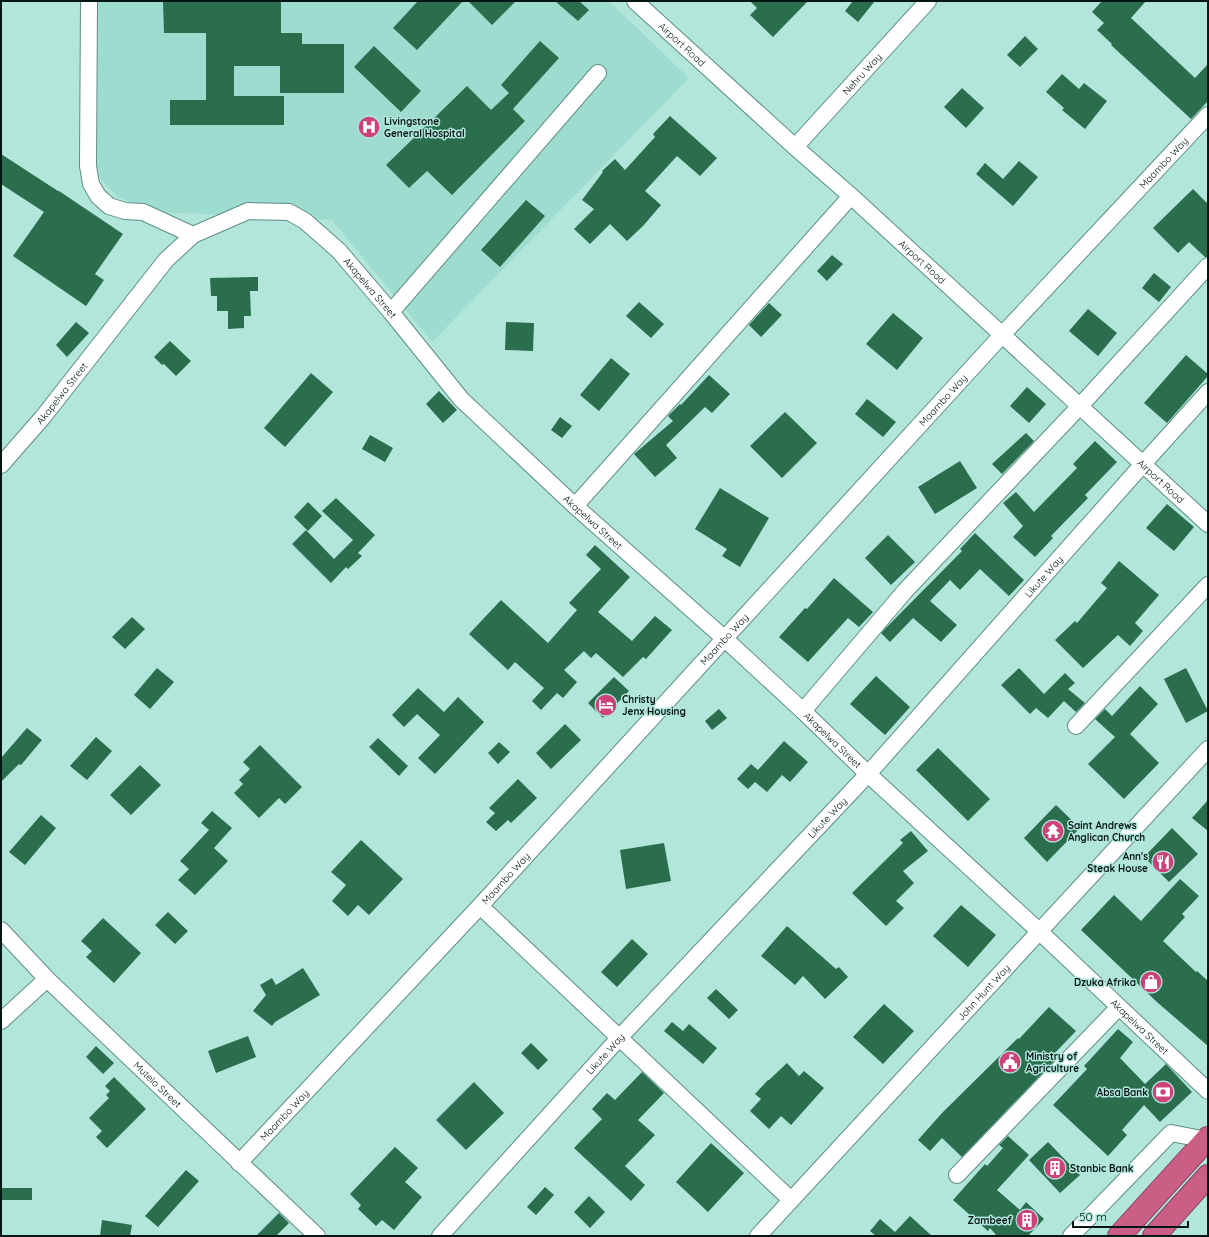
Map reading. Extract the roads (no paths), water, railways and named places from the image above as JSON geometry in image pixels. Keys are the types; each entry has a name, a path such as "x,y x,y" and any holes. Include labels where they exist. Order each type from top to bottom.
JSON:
{"highway":[{"path":"1119,1236 1207,1139"},
{"path":"1154,1236 1208,1176"}],"street":[{"path":"89,1 88,166 91,184 98,196 109,206 125,211 143,212 193,234"},
{"name":"Airport Road","path":"635,1 851,196 1208,524"},
{"name":"Nehru Way","path":"795,147 928,1"},
{"path":"391,312 598,74"},
{"name":"Maambo Way","path":"239,1162 480,906 1002,336 1208,115"},
{"path":"575,506 851,196"},
{"name":"Akapelwa Street","path":"1,465 43,417 166,260 193,234 248,211 289,212 305,221 339,251 391,312 460,399 575,506 725,639 868,774 1040,932 1208,1091"},
{"path":"802,711 905,591 1080,406 1208,266"},
{"name":"Likute Way","path":"440,1236 620,1036 868,774 1208,392"},
{"path":"1076,726 1208,585"},
{"name":"John Hunt Way","path":"758,1236 1208,749"},
{"path":"480,906 620,1036 792,1200"},
{"name":"Mutelo Street","path":"1,930 47,979 318,1236"},
{"path":"1,1021 47,979"},
{"path":"957,1175 1120,1007"},
{"path":"1071,1236 1171,1133 1207,1139"}],"place":[{"name":"Livingstone General Hospital","path":"369,127"},
{"name":"Christy Jenx Housing","path":"606,705"},
{"name":"Saint Andrews Anglican Church","path":"1053,831"},
{"name":"Ann's Steak House","path":"1163,862"},
{"name":"Dzuka Afrika","path":"1151,982"},
{"name":"Ministry of Agriculture","path":"1010,1062"},
{"name":"Absa Bank","path":"1163,1092"},
{"name":"Stanbic Bank","path":"1055,1168"},
{"name":"Zambeef","path":"1027,1220"}]}
